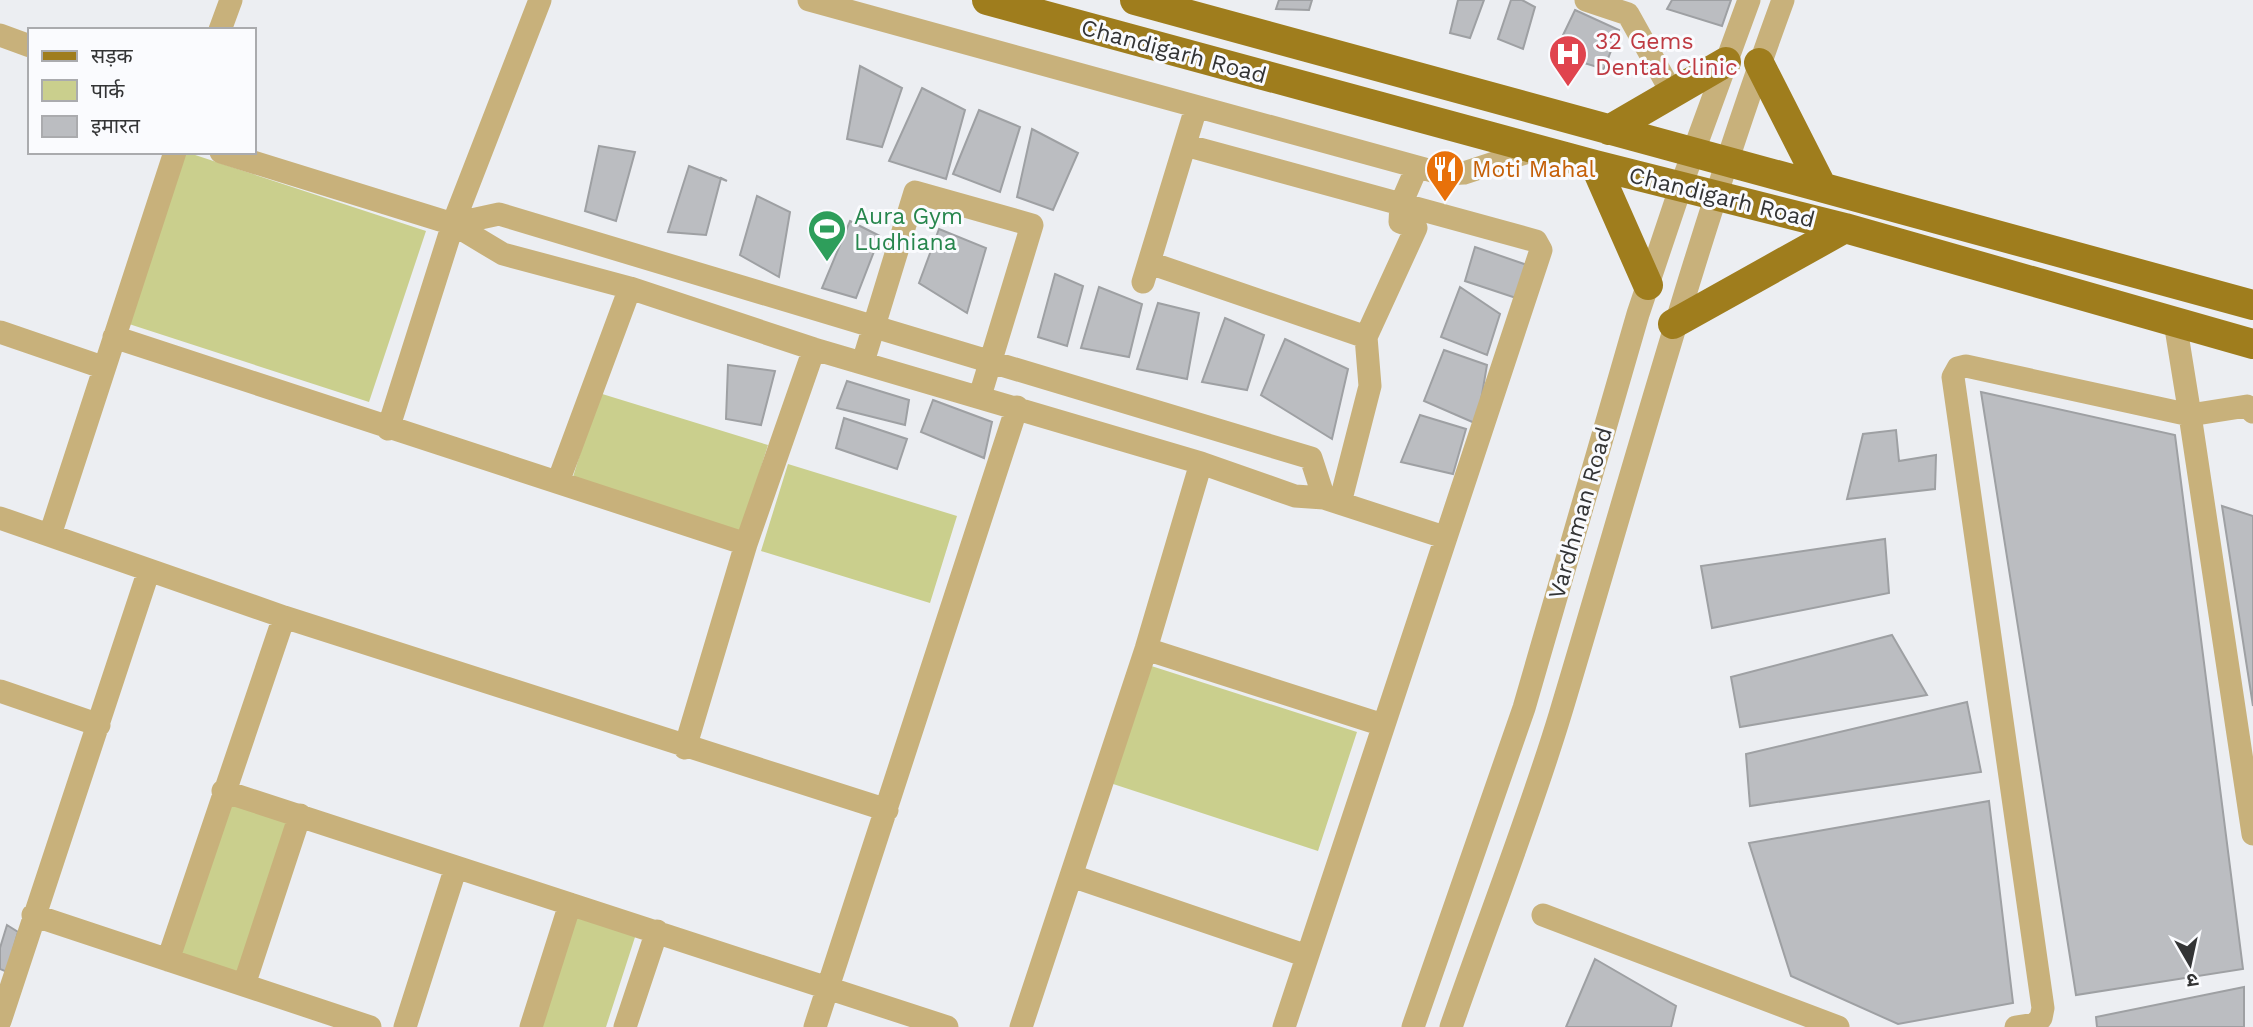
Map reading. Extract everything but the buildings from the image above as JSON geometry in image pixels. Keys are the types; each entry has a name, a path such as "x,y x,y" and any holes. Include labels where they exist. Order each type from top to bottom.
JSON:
{"main road":[{"name":"Chandigarh Road","path":"987,0 1595,165 1845,228 2253,344"},
{"name":"Chandigarh Road","path":"1136,0 2253,304"},
{"path":"1609,130 1726,62"},
{"path":"1759,63 1822,187"},
{"path":"1595,165 1648,285"},
{"path":"1673,324 1845,228"}],"street":[{"path":"221,28 232,0"},
{"path":"388,429 453,224 540,0"},
{"path":"809,0 1196,108 1455,175 1537,149"},
{"path":"1586,0 1630,7 1672,93"},
{"name":"Vardhman Road","path":"1413,1027 1524,708 1648,285 1749,0"},
{"name":"Vardhman Road","path":"1451,1027 1560,716 1673,324 1714,193 1783,0"},
{"path":"0,35 28,45"},
{"path":"1196,108 1147,273 1366,337"},
{"path":"1185,145 1536,241 1541,250 1284,1027"},
{"path":"50,535 173,154"},
{"path":"227,154 453,224 503,254 630,288 814,349 1201,463 1294,496 1332,501 1444,537"},
{"path":"1332,501 1370,386 1366,337 1416,228 1400,222 1401,204 1417,167"},
{"path":"863,362 915,192 1032,225 980,396"},
{"path":"453,224 499,214 1311,458 1332,501"},
{"path":"558,482 630,288"},
{"path":"2175,322 2253,834"},
{"path":"0,332 103,367"},
{"path":"114,337 388,429 746,544"},
{"path":"685,748 746,544 814,349"},
{"path":"2016,1027 2035,1024 2041,1018 2043,1008 1953,377 1958,368 1966,366 2190,415 2247,406 2253,412"},
{"path":"815,1027 1017,407"},
{"path":"1021,1027 1146,649 1201,463"},
{"path":"0,518 284,617 685,748 887,810"},
{"path":"0,1021 149,570"},
{"path":"168,960 284,617"},
{"path":"1146,649 1382,725"},
{"path":"0,691 99,725"},
{"path":"223,791 947,1027"},
{"path":"244,985 300,815"},
{"path":"405,1027 456,867"},
{"path":"1072,876 1307,956"},
{"path":"531,1027 570,904"},
{"path":"33,915 370,1027"},
{"path":"1543,915 1838,1027"},
{"path":"625,1027 657,931"}],"green space":[{"path":"185,154 426,231 369,402 129,324"},
{"path":"599,393 768,445 741,531 572,480"},
{"path":"788,464 957,516 930,603 761,551"},
{"path":"1142,663 1357,732 1318,851 1104,781"},
{"path":"230,802 288,821 239,972 180,954"},
{"path":"577,915 636,934 606,1027 541,1027"}],"place":[{"name":"32 Gems Dental Clinic","path":"1568,88"},
{"name":"Moti Mahal","path":"1445,203"},
{"name":"Aura Gym Ludhiana","path":"827,263"}]}
